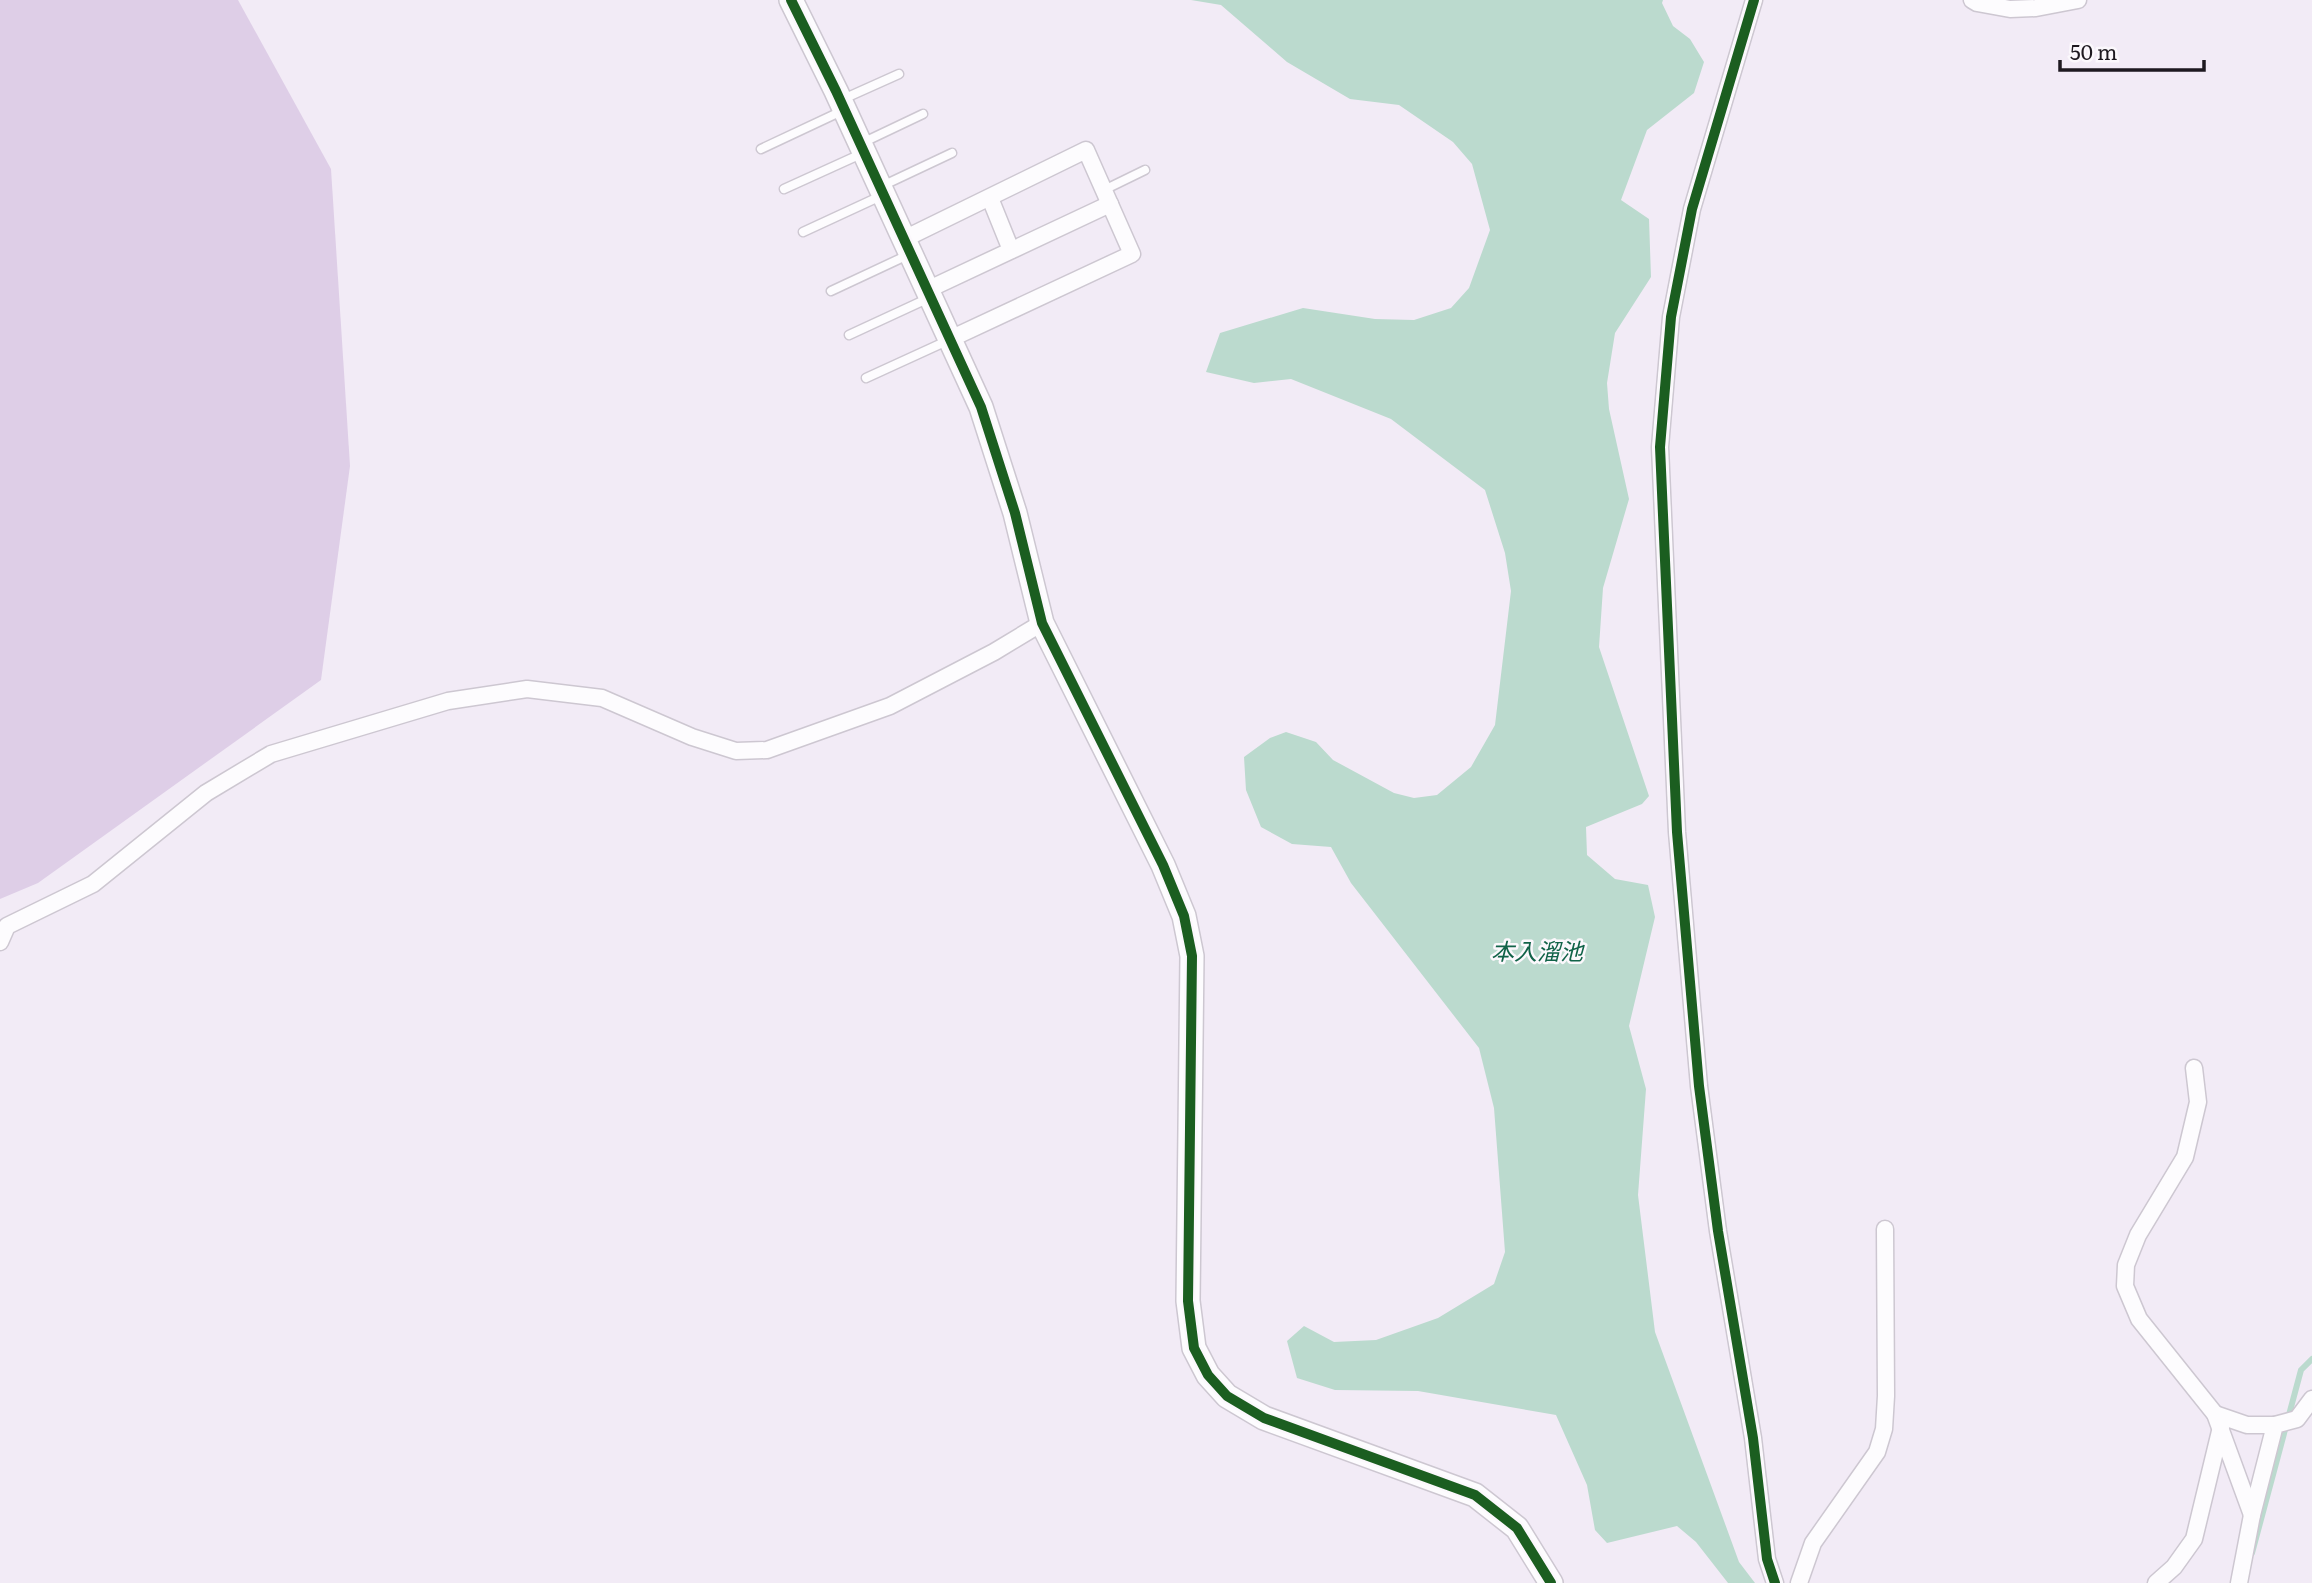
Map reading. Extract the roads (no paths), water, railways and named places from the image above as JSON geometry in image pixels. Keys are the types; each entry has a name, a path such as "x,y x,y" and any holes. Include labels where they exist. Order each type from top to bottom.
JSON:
{"street":[{"path":"791,0 981,407 1015,513 1042,623 1163,865 1184,916 1192,956 1188,1301 1194,1348 1208,1375 1227,1396 1264,1418 1475,1495 1517,1528 1551,1583"},
{"path":"1754,0 1692,209 1671,317 1660,447 1677,832 1699,1086 1718,1231 1753,1438 1767,1559 1775,1583"},
{"path":"1972,0 2010,9 2036,8 2078,0"},
{"path":"907,247 990,198 1086,150 1132,254 950,339"},
{"path":"929,294 1107,197"},
{"path":"990,198 1011,250"},
{"path":"0,942 7,926 93,884 206,793 271,754 448,701 527,689 602,698 692,737 736,751 768,750 890,706 995,652 1042,623"},
{"path":"2194,1068 2198,1102 2185,1157 2138,1235 2126,1265 2125,1286 2139,1319 2218,1420 2252,1515"},
{"path":"1799,1583 1814,1543 1877,1452 1884,1429 1885,1229"},
{"path":"2218,1420 2247,1425 2275,1425 2297,1419 2312,1399"},
{"path":"2297,1419 2312,1426"},
{"path":"2156,1583 2174,1567 2194,1538 2218,1420"},
{"path":"2239,1583 2252,1515 2275,1425"}],"lane":[{"path":"761,149 899,74"},
{"path":"784,190 923,114"},
{"path":"803,232 952,153"},
{"path":"1107,197 1145,170"},
{"path":"831,291 907,247"},
{"path":"849,335 929,294"},
{"path":"866,378 950,339"}],"water":[{"name":"本入溜池","path":"1191,0 1663,0 1673,26 1690,39 1704,62 1694,93 1647,130 1621,200 1649,219 1651,277 1615,333 1607,383 1609,409 1629,499 1603,588 1599,647 1649,796 1642,804 1586,827 1587,855 1615,879 1648,885 1655,917 1629,1026 1646,1089 1638,1195 1655,1332 1739,1562 1755,1583 1728,1583 1696,1542 1677,1526 1607,1543 1595,1530 1587,1485 1556,1415 1418,1391 1335,1390 1297,1378 1287,1341 1304,1326 1334,1342 1376,1340 1438,1318 1494,1284 1505,1252 1494,1108 1479,1048 1351,883 1331,847 1292,844 1261,827 1246,790 1244,757 1270,738 1286,732 1316,742 1333,760 1394,793 1414,798 1437,795 1471,767 1495,725 1511,591 1505,553 1485,490 1391,419 1291,379 1254,383 1206,372 1220,333 1303,308 1375,319 1414,320 1451,308 1469,288 1490,230 1472,164 1453,142 1399,105 1350,99 1287,62 1221,5"}],"waterway":[{"path":"2252,1553 2301,1370 2312,1359"}]}
